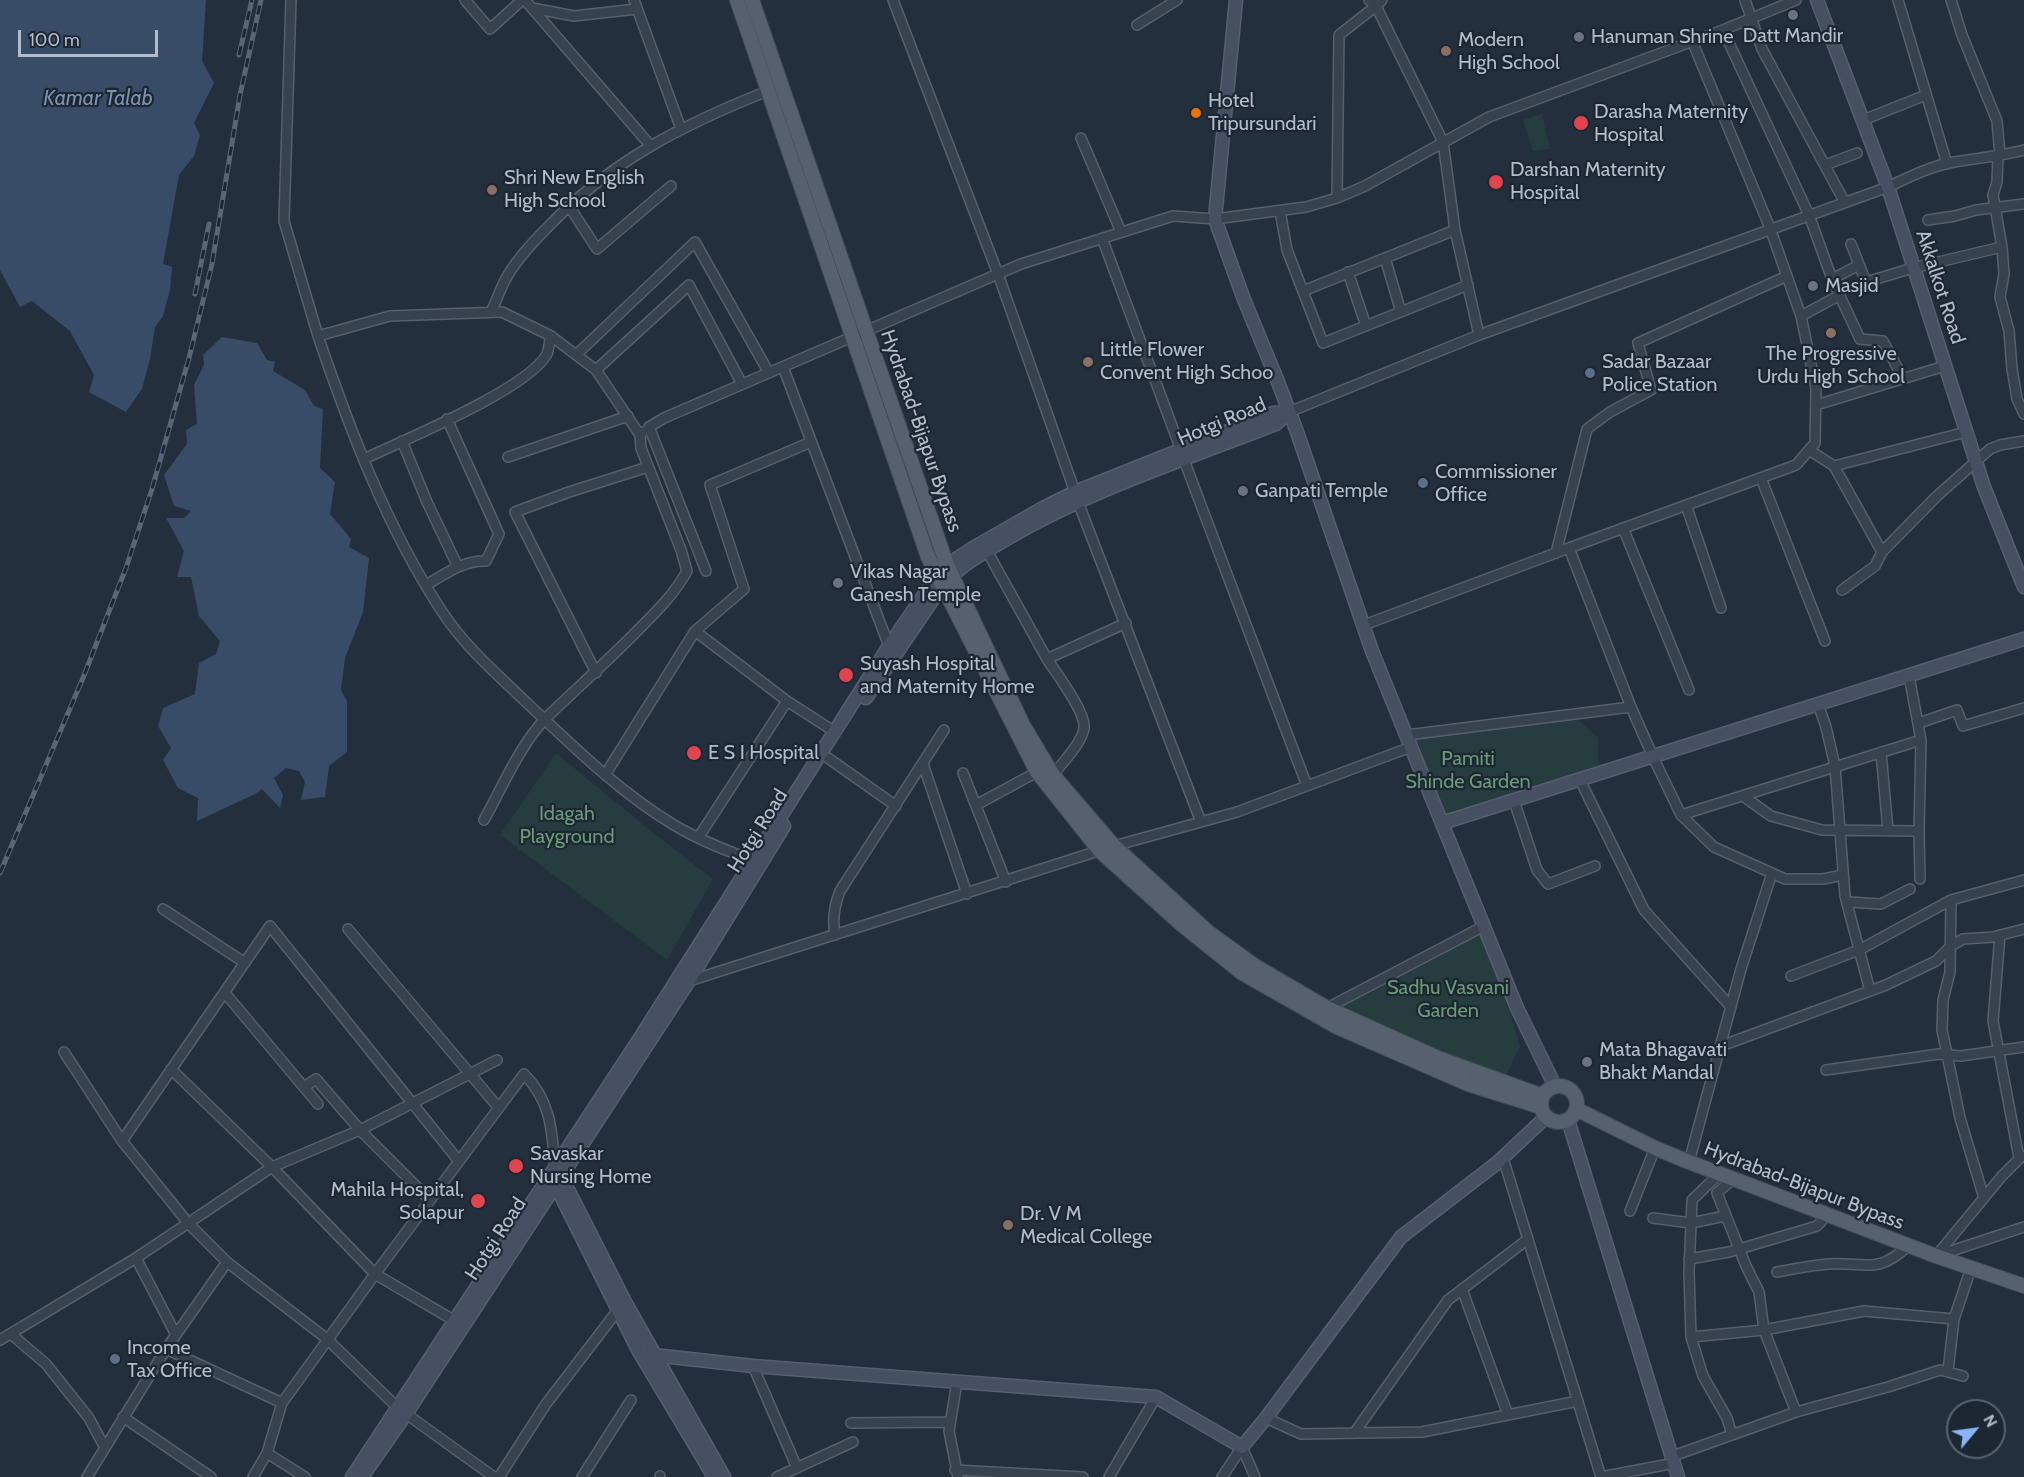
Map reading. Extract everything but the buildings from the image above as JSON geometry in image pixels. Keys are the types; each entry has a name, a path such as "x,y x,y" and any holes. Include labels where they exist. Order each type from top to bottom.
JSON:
{"main road":[{"path":"737,0 859,333"},
{"name":"Hydrabad-Bijapur Bypass","path":"752,0 859,333 944,576 1023,725 1053,775 1107,849 1208,932 1255,966 1327,1008 1543,1106"},
{"path":"1236,0 1215,219 1242,297 1289,412 1364,626 1409,741 1517,1008 1555,1086"},
{"name":"Akkalkot Road","path":"1817,0 1888,187 1984,488 2024,587"},
{"name":"Hotgi Road","path":"352,1477 402,1411 556,1175 752,860 890,646 944,576 973,548 1043,508 1183,455 1276,424 1289,412"},
{"name":"Hotgi Road","path":"362,1477 455,1321 689,981 732,909 944,576 1077,497"},
{"path":"653,1355 753,1366 1156,1397 1242,1448 1401,1237 1503,1158 1543,1106 1550,1088 1561,1086 1572,1092 1577,1103 1572,1114 1556,1122 1543,1106 1468,1084 1337,1028 1242,974 1181,924 1107,849 1037,772 944,576"},
{"path":"1442,824 2024,639"},
{"path":"1572,1114 1678,1477"},
{"name":"Hydrabad-Bijapur Bypass","path":"1572,1114 1719,1174 1908,1246 2024,1286"},
{"path":"556,1175 621,1306 638,1350 714,1477"},
{"path":"621,1306 653,1355 724,1477"}],"street":[{"path":"291,0 284,221 334,382 364,459 402,542 460,638 544,720 605,775 673,824 698,838 752,860"},
{"path":"465,0 490,29 524,0 650,145"},
{"path":"893,0 998,274 1077,497 1201,822"},
{"path":"1137,25 1177,0"},
{"path":"1744,0 1762,49 1845,201"},
{"path":"640,435 664,418 1021,264 1173,216 1215,219 1306,207 1336,198 1365,186 1489,117 1723,30 1796,0"},
{"path":"1898,0 1947,164"},
{"path":"1951,0 1962,35 1997,121 1999,156 1997,182 1993,195 2004,274 2000,297 2009,331 2017,399 2024,414"},
{"path":"1336,198 1339,35 1376,2 1443,142 1455,230 1479,335"},
{"path":"532,8 574,16 635,5 681,129"},
{"path":"1723,30 1809,215 1832,279 1860,339 1883,341 1903,378"},
{"path":"1364,626 1796,465 1815,443 1816,388 1801,316 1770,228 1692,41"},
{"path":"491,312 507,275 532,243 568,206 606,174 650,145 681,129 770,90"},
{"path":"1863,120 1926,95"},
{"path":"1081,138 1121,232"},
{"path":"1289,412 1479,335 1888,187 1923,172 1947,164 2024,150"},
{"path":"1825,165 1857,153"},
{"path":"568,206 597,249 671,186"},
{"path":"1928,220 2024,204"},
{"path":"1280,211 1287,250 1323,343 1468,285"},
{"path":"1303,291 1455,230"},
{"path":"1101,238 1306,786"},
{"path":"576,355 695,242 769,373"},
{"path":"1851,244 1866,282 1913,268 2002,247"},
{"path":"1385,258 1401,312"},
{"path":"1832,279 1859,265"},
{"path":"1348,272 1366,326"},
{"path":"1556,553 1587,429 1610,412 1652,390 1638,344 1787,276"},
{"path":"597,370 689,285 742,384"},
{"path":"1801,316 1840,295"},
{"path":"318,336 390,316 491,312 502,312 550,336 597,370 640,435 641,448 687,571 661,608 596,673 544,720 527,742 484,820"},
{"path":"364,459 505,389 528,374 547,354 550,336"},
{"path":"1816,405 1945,366"},
{"path":"783,367 890,646"},
{"path":"508,457 628,416"},
{"path":"426,585 458,567 476,561 486,561 499,534 447,419"},
{"path":"649,427 706,571"},
{"path":"1834,466 1966,432"},
{"path":"402,441 427,502 458,567"},
{"path":"1842,590 1875,566 1882,552 1937,496 1990,449 2024,441"},
{"path":"605,775 695,631 744,589 710,485 811,442"},
{"path":"1809,450 1834,466 1882,552"},
{"path":"596,673 515,512 648,467"},
{"path":"1761,478 1825,641"},
{"path":"1686,505 1721,608"},
{"path":"1623,528 1689,690"},
{"path":"1569,548 1631,707 1681,815 1714,847 1785,879 1823,879 1843,875"},
{"path":"987,551 1084,722 1080,739 1053,775"},
{"path":"1047,659 1126,623"},
{"path":"695,631 787,700 835,732"},
{"path":"1909,676 1922,740 1920,879"},
{"path":"698,838 787,700"},
{"path":"1818,704 1835,766 1843,875 1870,991"},
{"path":"689,981 1107,849 1238,812 1306,786 1409,741 1631,707"},
{"path":"1919,723 1958,710 1963,726 2024,708"},
{"path":"835,935 832,923 834,905 840,891 944,730"},
{"path":"1681,815 1922,740"},
{"path":"1881,752 1888,831"},
{"path":"828,758 896,806"},
{"path":"923,764 967,894"},
{"path":"976,805 1037,772"},
{"path":"963,773 1006,882"},
{"path":"1580,780 1644,910 1731,1007"},
{"path":"1743,796 1771,816 1822,830 1919,831"},
{"path":"1514,801 1537,870 1548,884 1595,866"},
{"path":"1689,1162 1741,969 1772,873"},
{"path":"1791,976 1859,950 1951,900 2024,880"},
{"path":"1848,902 1881,904 1910,889"},
{"path":"1951,900 1950,972 1942,1030 1960,1118 1984,1198"},
{"path":"163,909 245,963"},
{"path":"122,1141 270,926 458,1160"},
{"path":"1327,1008 1484,926"},
{"path":"348,929 498,1107"},
{"path":"1721,1046 1870,991 1936,961 1951,946 1964,939 2000,935 2024,929"},
{"path":"1936,1256 2022,1156 1993,1021 2000,935"},
{"path":"225,993 318,1104"},
{"path":"1826,1070 1947,1054 1961,1056 2024,1047"},
{"path":"64,1052 122,1141 189,1224 227,1262 327,1339 402,1411 496,1477 546,1404 621,1306"},
{"path":"0,1340 136,1258 272,1167 360,1130 497,1060"},
{"path":"171,1069 272,1167 375,1274 455,1321"},
{"path":"253,1477 267,1453 282,1403 429,1199 524,1074 536,1086 546,1108 552,1132 556,1175"},
{"path":"304,1087 316,1080 360,1130 429,1199"},
{"path":"1630,1211 1655,1148"},
{"path":"1503,1158 1601,1477 1674,1460 1732,1435 1796,1412 1940,1370 1964,1376"},
{"path":"1719,1174 1692,1200 1689,1259 1691,1337 1703,1376 1727,1418 1732,1435"},
{"path":"1733,1179 1717,1193 1759,1292 1764,1329 1796,1412"},
{"path":"1689,1259 1739,1249 1817,1226 1827,1215"},
{"path":"1653,1218 1691,1223 1725,1216"},
{"path":"1936,1256 2024,1227"},
{"path":"1354,1432 1448,1300 1528,1239"},
{"path":"1777,1272 1823,1264 1881,1264 1895,1258 1908,1246"},
{"path":"136,1258 176,1335"},
{"path":"87,1477 166,1349 227,1262"},
{"path":"1948,1371 1954,1319 1971,1269"},
{"path":"1462,1289 1508,1415"},
{"path":"1691,1337 1764,1329 1864,1311 1954,1319"},
{"path":"11,1334 46,1364 89,1418 105,1448"},
{"path":"166,1349 282,1403"},
{"path":"753,1366 797,1468"},
{"path":"957,1382 949,1431 957,1474 1083,1477"},
{"path":"1109,1477 1156,1397"},
{"path":"582,1477 631,1400"},
{"path":"1266,1418 1301,1434 1422,1432 1578,1401"},
{"path":"123,1417 211,1477"},
{"path":"851,1423 950,1422"},
{"path":"777,1477 853,1442"},
{"path":"1222,1477 1242,1448"},
{"path":"1242,1448 1255,1477"},
{"path":"267,1453 305,1477"}],"green space":[{"path":"1542,114 1550,149 1533,151 1523,120"},
{"name":"Pamiti Shinde Garden","path":"1572,714 1598,738 1599,774 1442,823 1407,735"},
{"name":"Idagah Playground","path":"556,753 713,879 667,960 500,835"},
{"name":"Sadhu Vasvani Garden","path":"1484,926 1520,1046 1507,1074 1472,1068 1334,1011 1414,955"}],"water":[{"name":"Kamar Talab","path":"0,0 206,0 202,61 214,83 194,123 200,135 194,156 179,175 163,264 172,267 170,290 163,316 155,327 142,389 126,412 89,392 94,375 70,331 32,301 20,307 0,270"},
{"path":"222,337 257,343 267,360 275,362 273,371 305,390 314,406 323,409 320,468 335,482 330,514 351,539 349,547 369,558 363,612 345,658 341,690 347,701 347,752 329,766 325,797 301,800 305,782 299,771 286,768 274,778 283,795 280,808 262,789 197,821 198,798 178,788 163,760 171,748 158,726 163,708 195,694 199,663 216,654 220,641 199,616 191,577 177,577 184,551 166,518 184,518 191,511 174,506 164,475 187,444 186,430 197,424 194,385 204,365 203,355"}],"railway":[{"path":"239,55 252,0"},
{"path":"0,873 83,678 126,568 152,489 189,358 212,264 240,95 261,0"},
{"path":"195,294 209,224"}],"place":[{"name":"Datt Mandir","path":"1793,15"},
{"name":"Hanuman Shrine","path":"1579,37"},
{"name":"Modern High School","path":"1446,51"},
{"name":"Hotel Tripursundari","path":"1196,113"},
{"name":"Darasha Maternity Hospital","path":"1581,123"},
{"name":"Darshan Maternity Hospital","path":"1496,182"},
{"name":"Shri New English High School","path":"492,190"},
{"name":"Masjid","path":"1813,286"},
{"name":"The Progressive Urdu High School","path":"1831,333"},
{"name":"Little Flower Convent High Schoo","path":"1088,362"},
{"name":"Sadar Bazaar Police Station","path":"1590,373"},
{"name":"Commissioner Office","path":"1423,483"},
{"name":"Ganpati Temple","path":"1243,491"},
{"name":"Vikas Nagar Ganesh Temple","path":"838,583"},
{"name":"Suyash Hospital and Maternity Home","path":"846,675"},
{"name":"E S I Hospital","path":"694,753"},
{"name":"Mata Bhagavati Bhakt Mandal","path":"1587,1062"},
{"name":"Savaskar Nursing Home","path":"516,1166"},
{"name":"Mahila Hospital, Solapur","path":"478,1201"},
{"name":"Dr. V M Medical College","path":"1008,1225"},
{"name":"Income Tax Office","path":"115,1359"}]}
